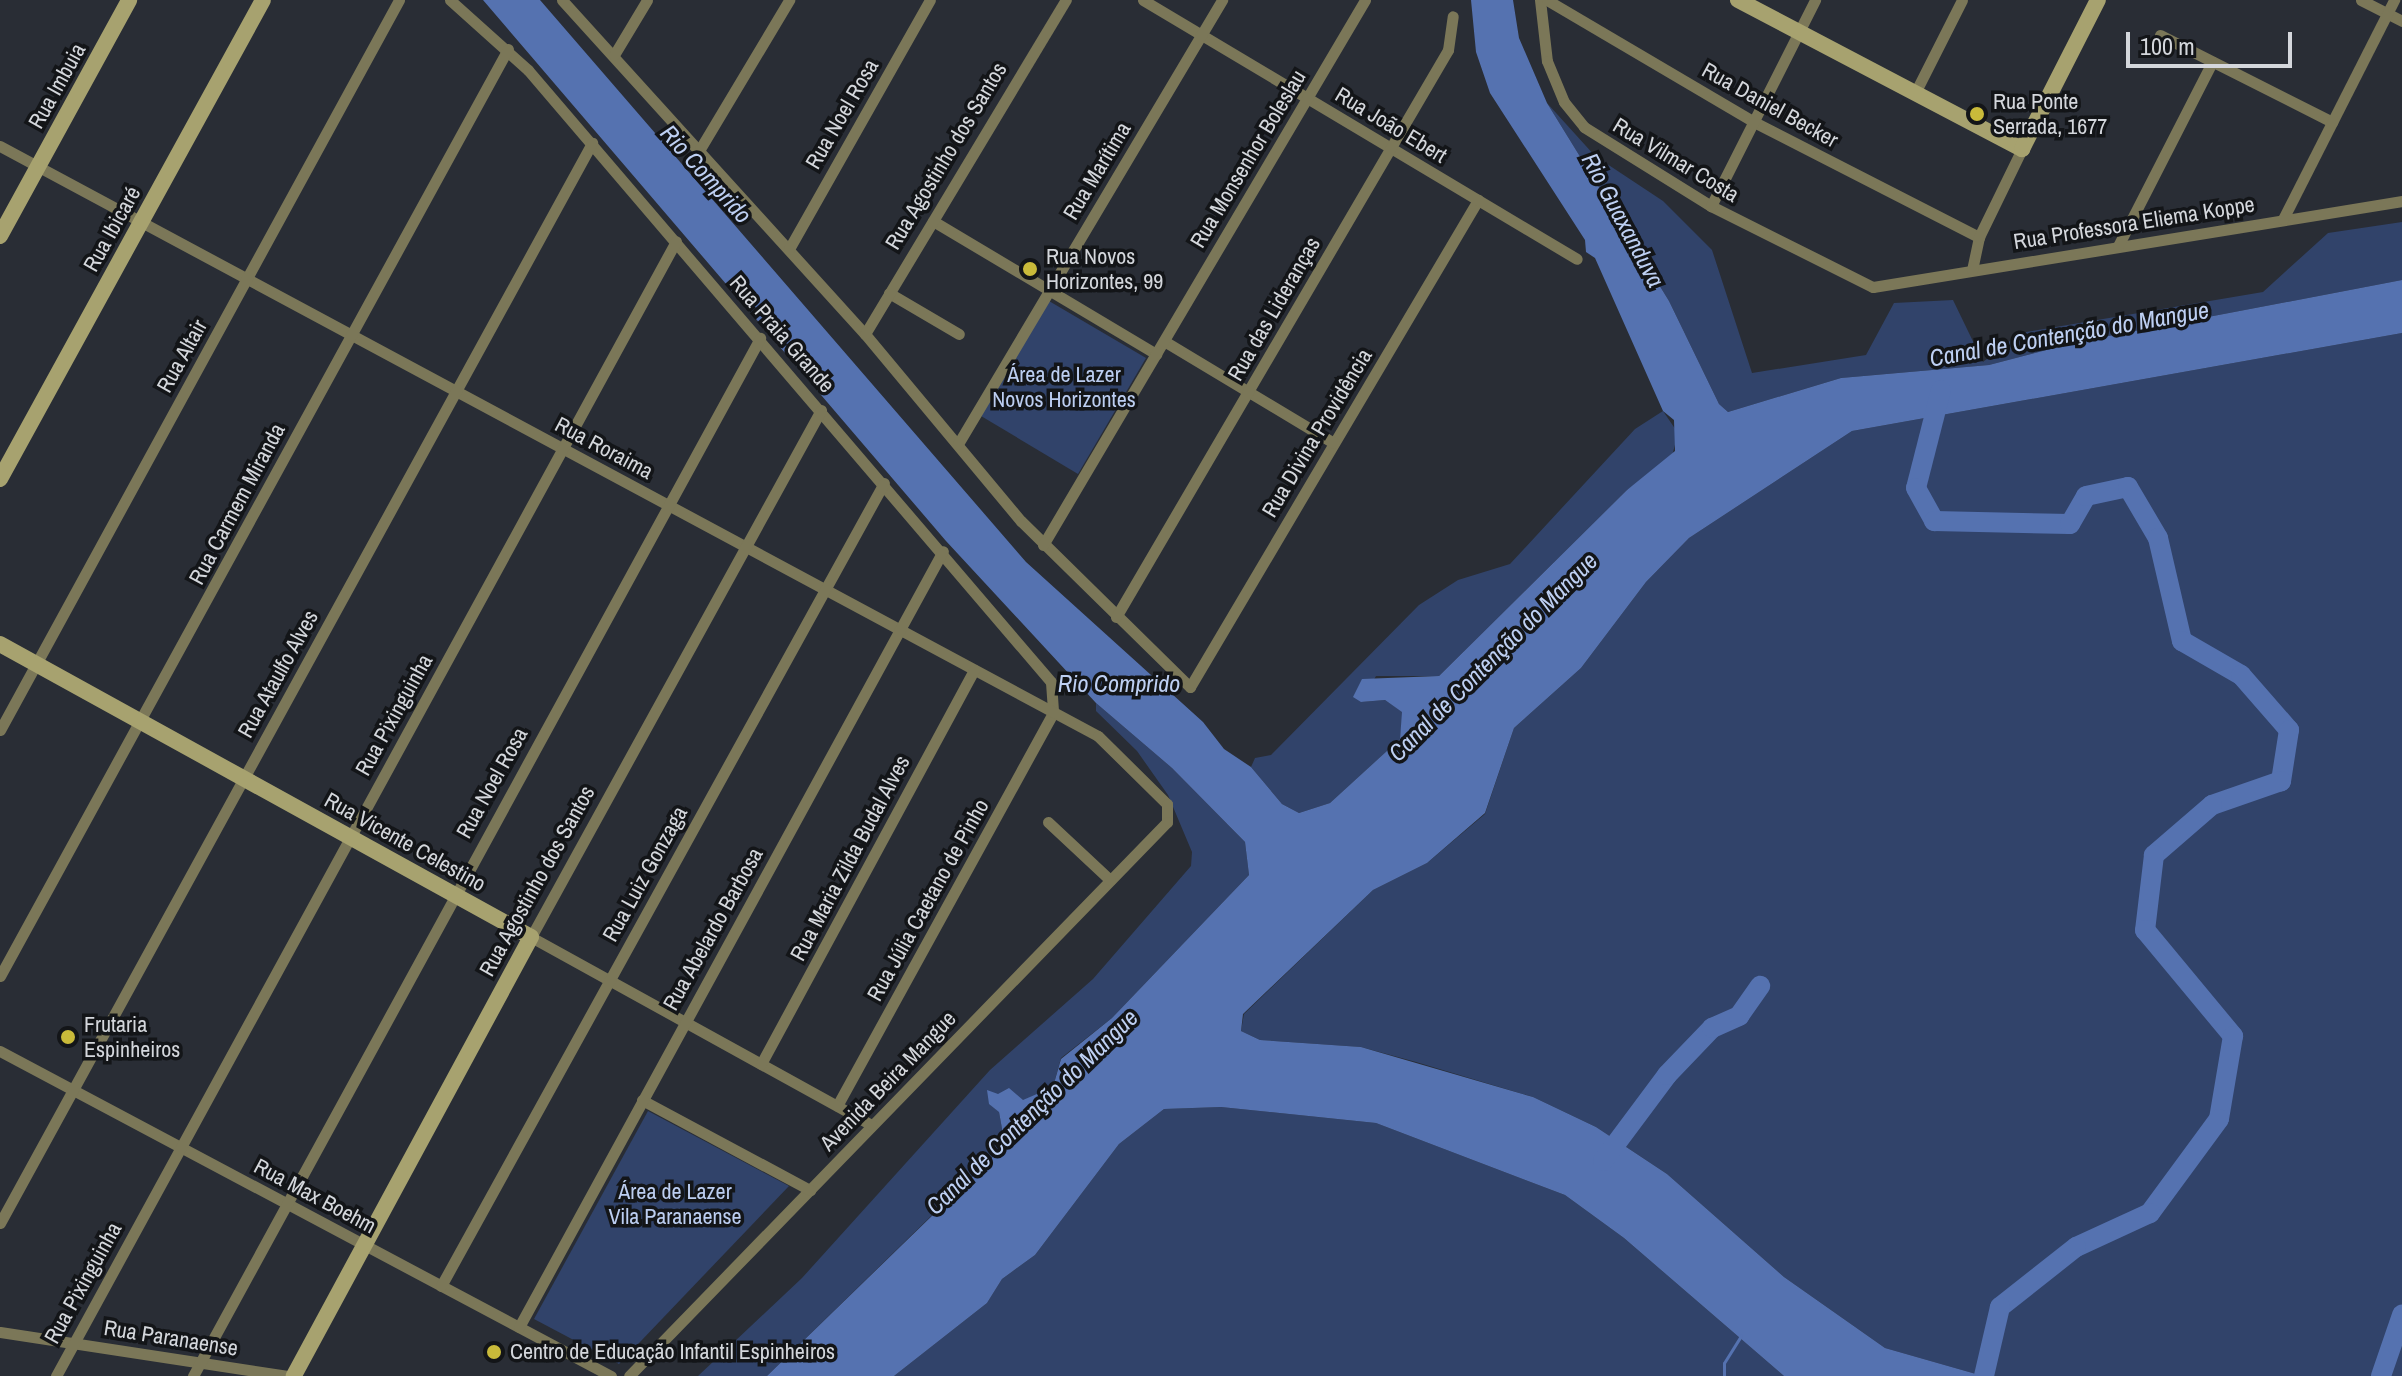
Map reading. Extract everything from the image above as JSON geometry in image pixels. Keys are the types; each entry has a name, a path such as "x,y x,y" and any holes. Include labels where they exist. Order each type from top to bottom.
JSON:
{"street":[{"name":"Rua Imbuia","path":"0,236 129,0"},
{"name":"Rua Ibicaré","path":"0,479 263,0"},
{"name":"Rua Altair","path":"0,730 399,0"},
{"name":"Rua Praia Grande","path":"450,0 508,49 592,143 1043,668 1053,689 1053,713"},
{"path":"562,0 865,334 1043,545 1116,617"},
{"path":"614,55 647,0"},
{"path":"700,149 789,0"},
{"name":"Rua Noel Rosa","path":"789,249 930,0"},
{"name":"Rua Agostinho dos Santos","path":"865,334 1066,0"},
{"name":"Rua João Ebert","path":"1143,0 1577,259"},
{"name":"Rua Marítima","path":"958,444 1222,0"},
{"name":"Rua Monsenhor Boleslau","path":"1043,545 1365,0"},
{"name":"Rua Vilmar Costa","path":"1540,0 1547,61 1572,114 1601,140 1711,206 1873,287"},
{"name":"Rua Daniel Becker","path":"1547,0 1754,122 1979,237"},
{"path":"1738,0 2022,149"},
{"path":"1711,206 1815,0"},
{"path":"1915,93 1962,0"},
{"path":"1972,270 1979,237 2098,0"},
{"path":"2361,0 2402,21"},
{"path":"2283,219 2394,0"},
{"name":"Rua das Lideranças","path":"1116,617 1448,50 1453,16"},
{"path":"2160,35 2332,122"},
{"name":"Rua Carmem Miranda","path":"0,976 142,722 508,49"},
{"path":"2118,246 2212,62"},
{"name":"Rua Ataulfo Alves","path":"0,1223 592,143"},
{"name":"Rua Roraima","path":"0,146 1053,713 1119,752 1169,810"},
{"name":"Rua Divina Providência","path":"1116,617 1190,687 1478,200"},
{"name":"Rua Professora Eliema Koppe","path":"1873,287 2402,201"},
{"path":"933,221 1156,354"},
{"name":"Rua Pixinguinha","path":"56,1376 676,241"},
{"path":"889,293 959,334"},
{"name":"Rua Noel Rosa","path":"193,1376 284,1202 760,338"},
{"path":"1164,341 1334,443"},
{"name":"Rua Agostinho dos Santos","path":"291,1376 821,410"},
{"name":"Rua Luiz Gonzaga","path":"441,1286 884,483"},
{"name":"Rua Abelardo Barbosa","path":"519,1327 943,551"},
{"name":"Rua Vicente Celestino","path":"0,644 872,1125"},
{"name":"Rua Maria Zilda Budal Alves","path":"761,1064 974,670"},
{"name":"Rua Júlia Caetano de Pinho","path":"837,1106 1053,713"},
{"name":"Avenida Beira Mangue","path":"629,1376 1167,822 1169,810"},
{"path":"1048,822 1110,880"},
{"name":"Rua Max Boehm","path":"0,1051 611,1376"},
{"path":"642,1100 810,1190"},
{"name":"Rua Paranaense","path":"0,1332 291,1376"}],"green space":[{"path":"1547,103 1595,156 1663,201 1712,250 1752,373 1866,355 1894,303 1953,300 1983,362 2020,333 2263,292 2328,233 2402,222 2402,280 2077,342 1989,365 1841,378 1728,412 1719,404 1669,301"},
{"name":"Área de Lazer Novos Horizontes","path":"1049,301 1146,358 1078,474 981,416"},
{"path":"2402,333 2402,1376 1983,1376 1885,1348 1784,1277 1667,1174 1596,1127 1533,1097 1361,1047 1260,1040 1241,1031 1244,1014 1373,890 1427,863 1485,814 1514,728 1581,668 1646,582 1689,538 1852,431"},
{"path":"1663,411 1678,433 1671,460 1627,490 1439,676 1376,676 1361,702 1385,700 1403,712 1400,739 1330,803 1299,813 1282,804 1251,767 1255,758 1271,755 1419,605 1458,580 1510,564 1635,429"},
{"path":"1096,703 1172,768 1245,842 1249,875 1112,1018 1061,1058 1053,1087 999,1112 1005,1144 767,1376 698,1376 802,1278 990,1070 1093,979 1191,866 1192,852 1168,795 1137,751 1096,711"},
{"path":"1221,1107 1376,1123 1565,1195 1624,1238 1784,1376 894,1376 987,1303 1002,1279 1035,1255 1119,1144 1164,1109"},
{"name":"Área de Lazer Vila Paranaense","path":"648,1111 789,1186 619,1364 534,1319"}],"water":[{"path":"483,0 540,0 1026,562 1203,722 1224,749 1251,767 1282,804 1299,813 1330,803 1400,739 1402,712 1385,700 1361,702 1353,697 1362,679 1439,676 1627,490 1675,451 1674,420 1663,411 1595,258 1586,252 1585,240 1490,93 1476,52 1471,0 1513,0 1519,38 1547,103 1669,301 1719,404 1728,412 1841,378 1989,365 2077,342 2402,280 2402,333 1852,431 1689,538 1646,582 1581,668 1514,728 1485,813 1427,863 1373,890 1243,1014 1241,1031 1260,1040 1361,1047 1533,1097 1596,1127 1667,1174 1784,1277 1885,1348 1983,1376 1784,1376 1624,1238 1565,1195 1376,1123 1221,1107 1164,1109 1119,1144 1035,1255 1002,1279 987,1303 894,1376 767,1376 1005,1145 999,1112 989,1104 987,1090 998,1094 1009,1088 1023,1100 1053,1087 1061,1059 1112,1018 1249,875 1245,842 1172,768 1096,703 946,541"}],"waterway":[{"path":"1941,390 1916,488 1934,521 2070,524 2086,496 2128,487 2158,538 2182,641 2241,675 2289,730 2281,781 2212,805 2154,855 2145,930 2233,1036 2219,1119 2150,1213 2076,1247 2000,1307 1984,1376"},
{"path":"1603,1161 1667,1075 1712,1028 1739,1016 1760,986"},
{"path":"2381,1376 2402,1315"},
{"path":"1724,1376 1724,1363 1741,1336"}],"place":[{"name":"Rua Ponte Serrada, 1677","path":"1977,114"},
{"name":"Rua Novos Horizontes, 99","path":"1030,269"},
{"name":"Frutaria Espinheiros","path":"68,1037"},
{"name":"Centro de Educação Infantil Espinheiros","path":"494,1352"}],"water label":[{"name":"Rio Comprido","path":"706,174"},
{"name":"Rio Guaxanduva","path":"1623,220"},
{"name":"Canal de Contenção do Mangue","path":"2069,334"},
{"name":"Canal de Contenção do Mangue","path":"1493,657"},
{"name":"Rio Comprido","path":"1119,684"},
{"name":"Canal de Contenção do Mangue","path":"1032,1112"}]}
